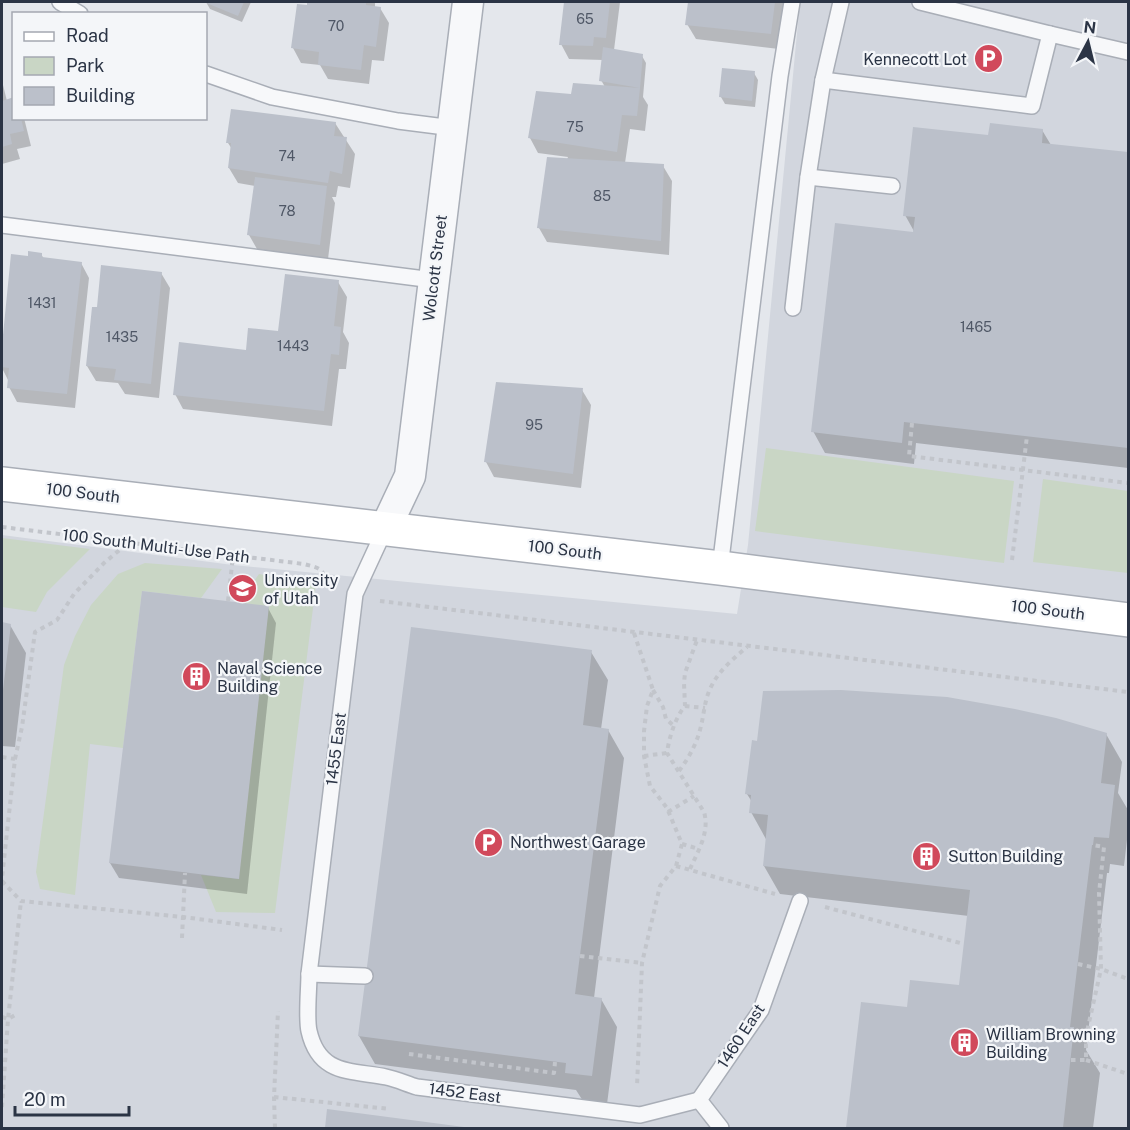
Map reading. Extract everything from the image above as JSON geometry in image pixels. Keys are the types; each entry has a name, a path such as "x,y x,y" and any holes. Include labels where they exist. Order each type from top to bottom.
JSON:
{"main road":[{"name":"100 South","path":"2,484 720,568 1128,621"}],"street":[{"name":"Wolcott Street","path":"385,529 410,476 468,2"}],"lane":[{"path":"60,2 77,12"},
{"path":"720,568 780,76 792,2"},
{"path":"793,308 808,177 823,80 841,2"},
{"path":"920,2 1128,52"},
{"path":"823,80 1032,106 1050,34"},
{"path":"207,74 272,97 398,121 453,128"},
{"path":"808,177 891,186"},
{"path":"2,225 433,280"},
{"name":"1455 East","path":"309,974 356,594 385,529"},
{"name":"1460 East","path":"699,1100 761,1010 800,901"},
{"path":"309,974 365,976"},
{"name":"1452 East","path":"309,974 308,1029 316,1051 326,1062 341,1070 388,1077 417,1087 640,1115 699,1100"},
{"path":"699,1100 721,1128"}],"path":[{"path":"912,423 909,456 1128,483"},
{"path":"1012,560 1027,436"},
{"name":"100 South Multi-Use Path","path":"2,527 304,564 323,571 325,585 333,588"},
{"path":"129,543 104,562 74,594 57,620 35,632 22,727 15,759 2,880 21,901 183,917 282,930"},
{"path":"228,601 233,556"},
{"path":"382,601 1128,692"},
{"path":"634,633 652,690 663,707 666,719 675,727"},
{"path":"690,870 699,849 706,820 704,812 668,753 680,711 685,706 684,683 697,640"},
{"path":"679,772 697,739 710,689 720,671 747,646"},
{"path":"637,1094 642,963 660,886 676,866 682,844 667,807 650,786 644,756 647,706 652,690"},
{"path":"685,706 705,708"},
{"path":"644,756 668,753"},
{"path":"2,757 15,759"},
{"path":"668,812 694,796"},
{"path":"682,844 699,849"},
{"path":"1086,1060 1086,1036 1101,969 1099,893 1104,847 1092,845"},
{"path":"676,866 964,944"},
{"path":"182,938 185,873"},
{"path":"2,1107 8,1019 21,901"},
{"path":"580,956 642,963"},
{"path":"1078,964 1101,969 1128,979"},
{"path":"276,1128 274,1097 278,1007"},
{"path":"2,1017 8,1019 17,1014"},
{"path":"403,1054 410,1053 554,1073 555,1062"},
{"path":"1071,1060 1086,1060 1128,1074"}],"shaded area":[{"name":"University of Utah","path":"800,2 1128,2 1128,1128 2,1128 2,535 233,565 737,614 748,545"}],"green space":[{"path":"766,448 1014,481 1004,563 755,531"},
{"path":"1043,479 1128,491 1128,573 1033,562"},
{"path":"2,538 90,549 47,592 36,612 2,607"},
{"path":"145,563 222,569 201,598 142,591 123,748 90,744 75,895 40,889 36,872 64,665 75,636 91,605 118,574"},
{"path":"259,574 316,584 275,913 216,912 201,875 239,879 238,603"}],"building":[{"path":"204,2 244,2 238,16"},
{"path":"307,2 366,2 366,5 381,7 376,47 364,45 361,70 318,65 319,52 291,48 297,4 307,5"},
{"path":"564,2 610,2 606,38 594,37 593,46 559,45"},
{"path":"688,2 775,2 771,34 685,25"},
{"path":"603,47 643,54 640,88 599,81"},
{"path":"722,68 755,71 752,101 719,97"},
{"path":"573,83 640,88 637,116 622,115 617,152 528,138 536,91 571,94"},
{"path":"12,98 12,120 21,120 24,131 10,134 12,144 2,147 2,101"},
{"path":"231,109 336,122 334,136 347,137 342,174 330,171 328,183 228,168 231,143 226,143"},
{"path":"990,123 1043,129 1042,143 1128,152 1128,448 904,422 902,443 811,432 835,223 913,232 915,217 903,216 913,127 988,135"},
{"path":"547,157 664,164 661,241 537,228"},
{"path":"255,177 327,186 320,245 247,235"},
{"path":"28,251 42,253 42,257 82,262 67,394 7,388 9,368 2,367 2,345 11,254 28,256"},
{"path":"101,265 162,272 151,384 114,380 116,369 86,366 92,307 97,307"},
{"path":"285,274 339,280 334,326 341,327 339,355 331,354 324,411 173,395 179,342 246,350 248,328 278,331"},
{"path":"496,382 583,388 573,474 484,462"},
{"name":"Naval Science Building","path":"142,591 269,606 239,879 109,863"},
{"path":"2,622 11,624 3,690 2,690"},
{"name":"Northwest Garage","path":"411,627 592,650 583,725 609,729 575,994 602,998 592,1076 565,1073 566,1063 358,1036"},
{"name":"Sutton Building","path":"841,690 947,697 1056,718 1107,733 1101,783 1115,785 1109,838 1094,837 1092,845 1070,1027 1074,1027 1063,1128 846,1128 861,1002 907,1007 910,980 959,985 970,890 763,866 768,815 749,813 751,795 745,794 752,740 757,741 763,691"},
{"path":"327,1109 464,1127 464,1128 325,1128"}],"place":[{"name":"Kennecott Lot","path":"988,59"},
{"name":"University of Utah","path":"243,589"},
{"name":"Naval Science Building","path":"196,677"},
{"name":"Northwest Garage","path":"489,842"},
{"name":"Sutton Building","path":"927,856"},
{"name":"William Browning Building","path":"965,1043"}]}
